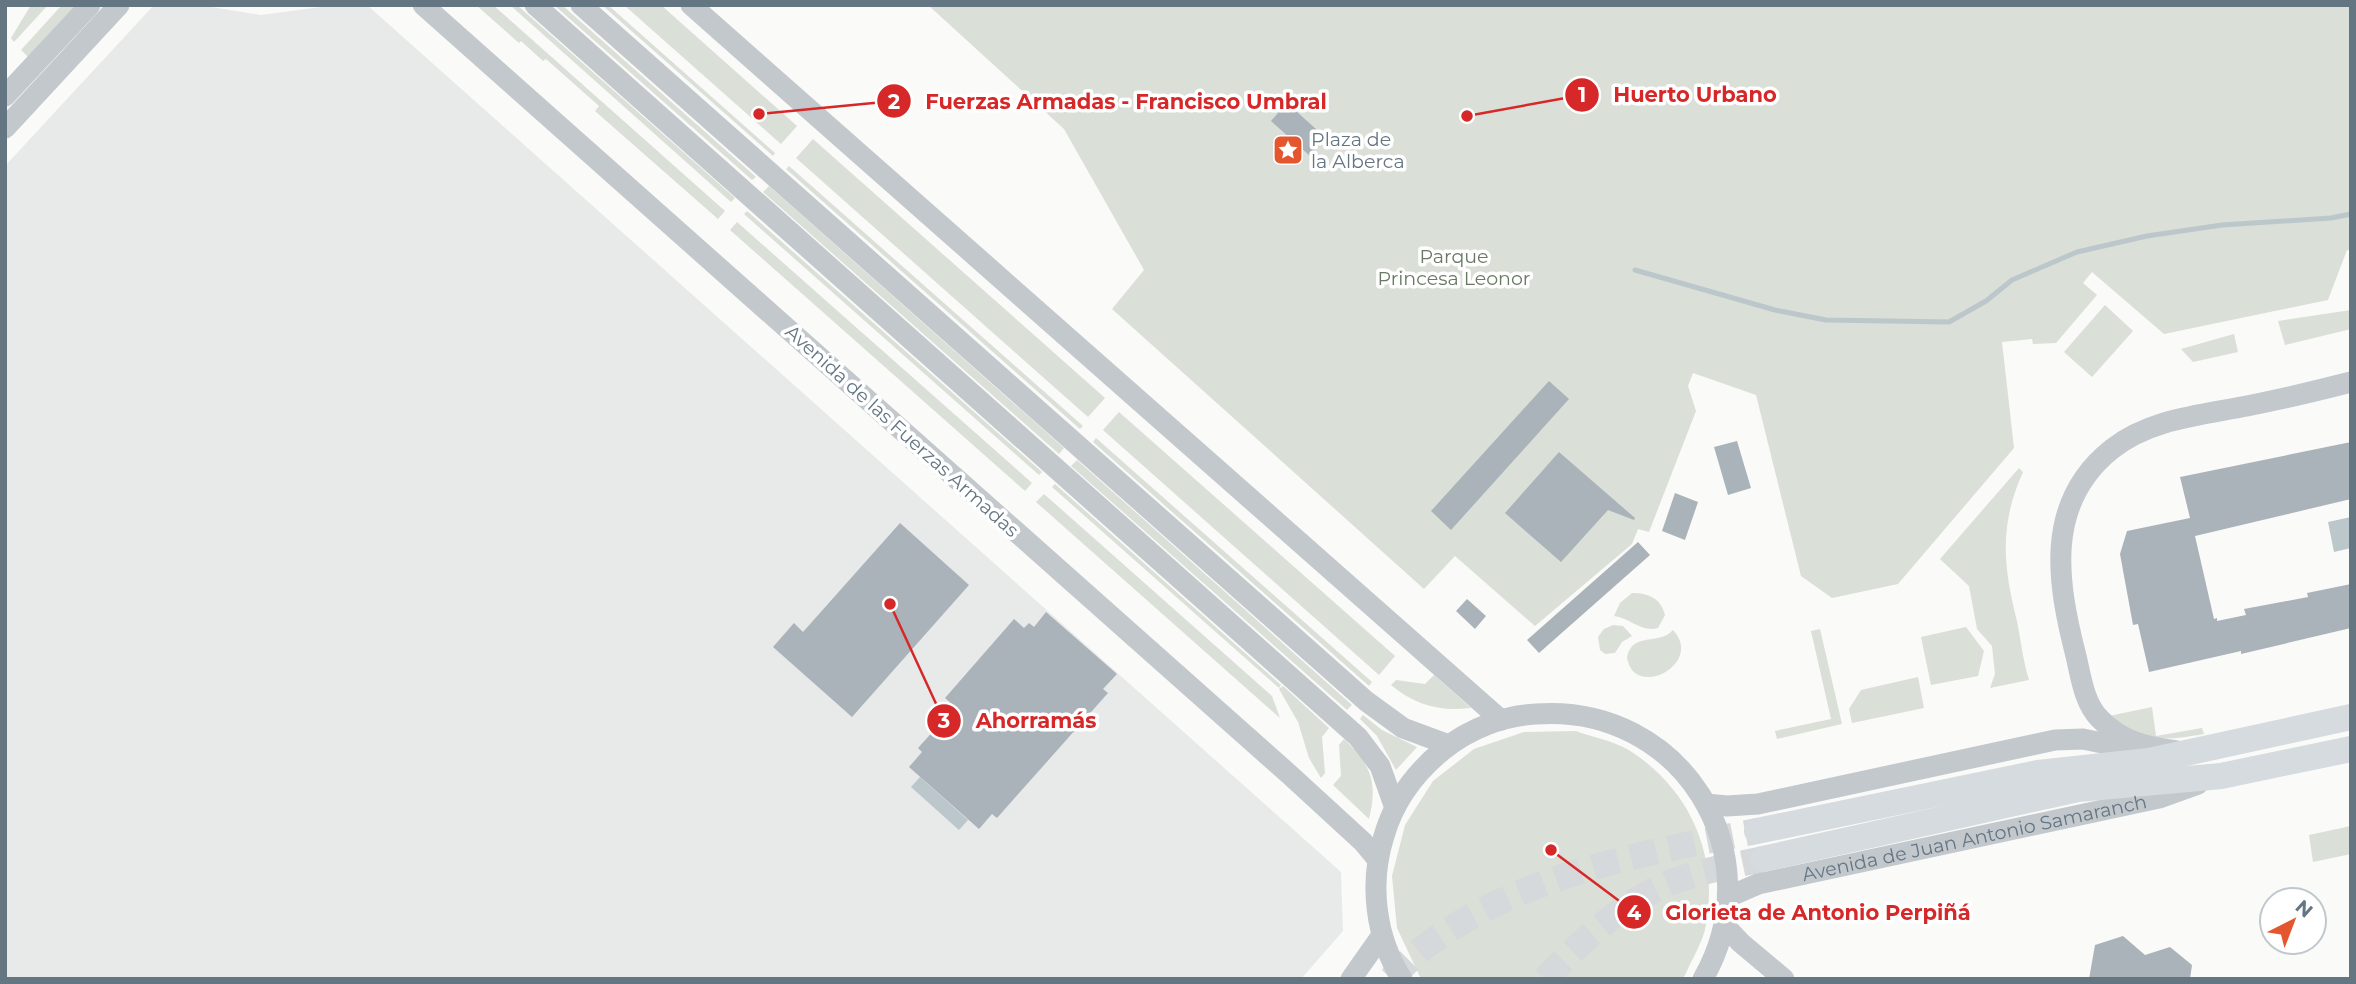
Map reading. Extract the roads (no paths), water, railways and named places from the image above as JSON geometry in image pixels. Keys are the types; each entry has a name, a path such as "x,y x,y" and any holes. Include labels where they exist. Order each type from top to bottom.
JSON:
{"main road":[{"name":"Avenida de Juan Antonio Samaranch","path":"1757,831 2038,773 2121,766 2351,717"},
{"name":"Avenida de Juan Antonio Samaranch","path":"1763,859 2078,789 2221,776 2351,749"}],"street":[{"path":"5,96 90,5"},
{"path":"5,128 119,5"},
{"name":"Avenida de las Fuerzas Armadas","path":"423,5 1298,782 1363,842 1378,860"},
{"path":"535,5 1358,737 1380,766 1395,808"},
{"path":"581,5 1366,701 1403,727 1449,745"},
{"path":"691,5 1500,720"},
{"path":"2186,753 2129,741 2101,720 2088,701 2059,567 2060,543 2068,511 2077,491 2095,466 2112,449 2156,425 2351,382"},
{"path":"1402,979 1382,935 1377,905 1378,860 1385,830 1395,808 1418,773 1449,745 1500,720 1553,712 1597,718 1646,740 1677,765 1706,804 1723,848 1728,897 1724,925 1709,975"},
{"name":"Avenida de Juan Antonio Samaranch","path":"1706,804 1758,804 2056,740 2083,740 2138,751 2186,753"},
{"name":"Avenida de Juan Antonio Samaranch","path":"1728,897 1758,884 2159,798 2221,776"},
{"path":"1724,925 1776,973"},
{"path":"1351,979 1382,935"}],"waterway":[{"path":"1635,270 1775,310 1826,320 1949,322 1986,301 2012,280 2077,252 2147,236 2222,225 2331,218 2351,214"}],"tunnel":[{"path":"1391,979 1418,952 1460,923 1499,902 1540,885 1625,859 1757,831"},
{"path":"1545,979 1602,925 1651,892 1692,875 1763,859"}],"place":[{"name":"Fuerzas Armadas - Francisco Umbral","path":"759,114"},
{"name":"Huerto Urbano","path":"1467,116"},
{"name":"Plaza de la Alberca","path":"1288,150"},
{"name":"Ahorramás","path":"890,604"},
{"name":"Glorieta de Antonio Perpiñá","path":"1551,850"}],"park label":[{"name":"Parque Princesa Leonor","path":"1454,267"}]}
